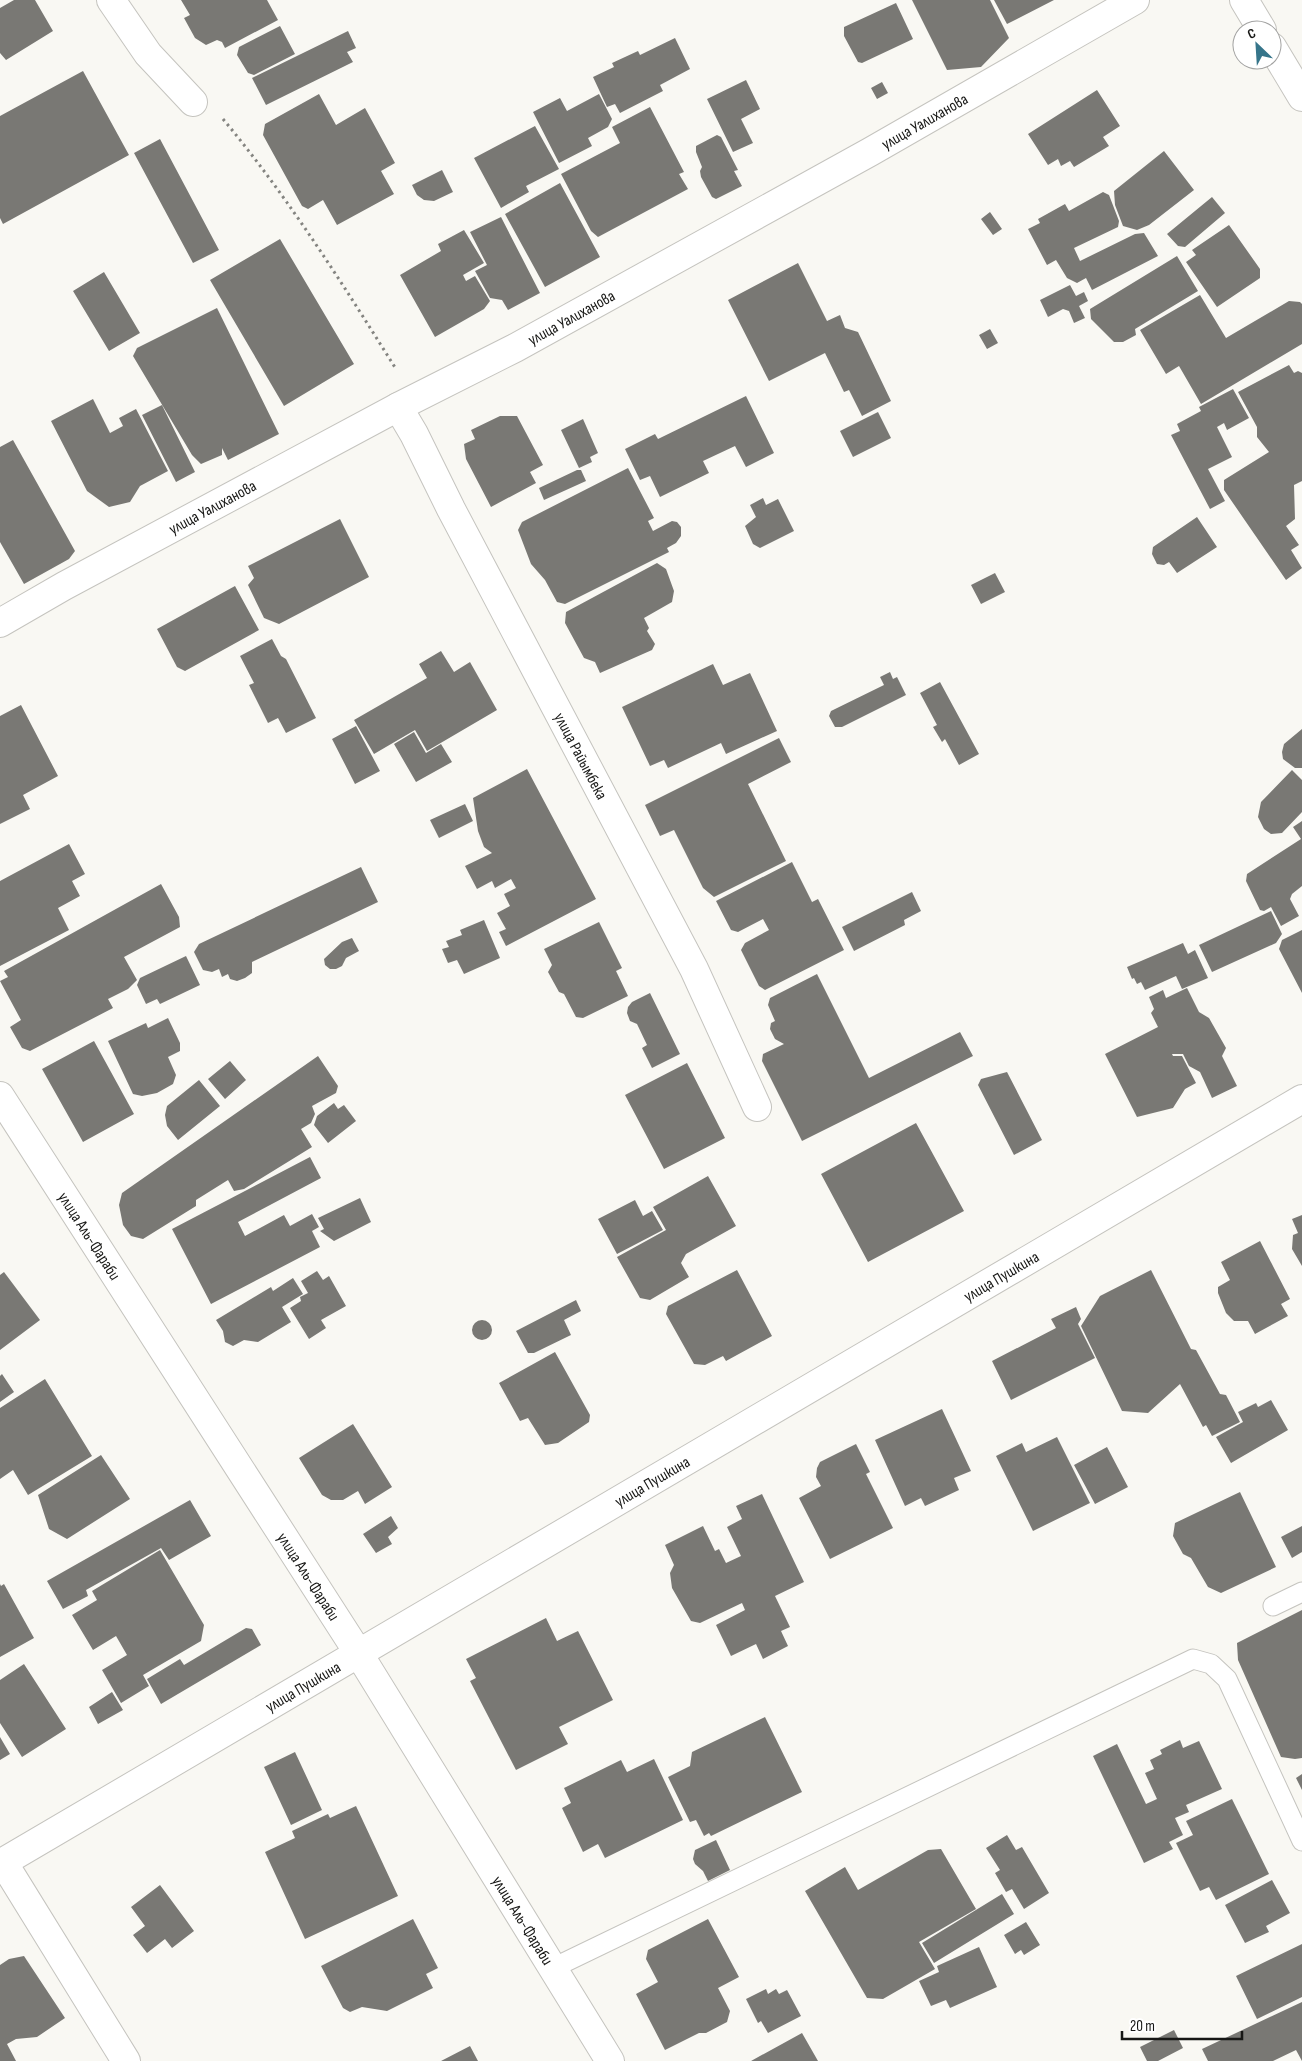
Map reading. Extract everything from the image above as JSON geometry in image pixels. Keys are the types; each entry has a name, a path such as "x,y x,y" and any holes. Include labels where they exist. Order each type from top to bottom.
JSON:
{"street":[{"path":"111,0 148,54 193,102"},
{"name":"улица Уалиханова","path":"0,623 64,586 406,403 515,348 861,156 1134,0"},
{"path":"1244,0 1256,20"},
{"path":"1282,64 1302,97"},
{"name":"улица Райымбека","path":"406,403 414,434 451,509 694,969 757,1107"},
{"name":"улица Аль-Фараби","path":"0,1096 359,1654 610,2061"},
{"name":"улица Пушкина","path":"126,2061 2,1863 1302,1099"}],"lane":[{"path":"1273,1606 1302,1592"},
{"path":"553,1968 1192,1659 1211,1664 1227,1680 1302,1841"}],"path":[{"path":"193,102 220,116 256,158 337,275 406,403"}],"building":[{"path":"14,0 35,0 53,31 6,60 0,53 0,8"},
{"path":"181,0 267,0 278,20 225,48 222,42 217,40 206,45 195,38 184,18 190,15"},
{"path":"912,0 990,0 1009,38 981,67 947,70"},
{"path":"994,0 1054,0 1007,24"},
{"path":"896,3 913,39 862,63 858,62 844,36 844,27"},
{"path":"280,26 295,54 254,75 248,73 237,55 239,47"},
{"path":"348,31 356,48 347,52 353,62 266,105 252,78"},
{"path":"675,38 690,69 660,85 663,91 620,113 615,104 607,107 593,77 614,67 612,63 638,51 640,55"},
{"path":"83,71 129,155 3,224 0,218 0,116"},
{"path":"746,80 760,109 741,119 753,143 733,152 707,99"},
{"path":"882,82 888,93 877,99 871,88"},
{"path":"1097,90 1120,126 1103,137 1109,146 1074,167 1070,161 1061,166 1058,159 1048,165 1028,134"},
{"path":"319,94 336,125 365,108 395,163 381,171 394,194 337,225 323,200 308,209 302,206 263,135 265,124"},
{"path":"599,94 612,119 608,127 588,138 592,146 559,163 533,112 560,98 567,111"},
{"path":"650,107 684,172 679,174 688,189 598,237 591,231 561,174 620,143 612,127"},
{"path":"535,126 559,169 526,186 529,192 501,208 474,158"},
{"path":"717,135 721,137 738,170 734,171 742,186 716,199 712,197 701,177 700,171 702,167 696,152 696,146"},
{"path":"160,139 219,250 193,263 134,153"},
{"path":"1164,151 1194,190 1149,225 1137,230 1123,226 1115,205 1114,191"},
{"path":"442,170 453,192 434,201 424,200 417,195 412,185"},
{"path":"560,183 600,257 545,287 505,214"},
{"path":"1103,192 1109,195 1119,221 1118,227 1074,248 1080,261 1135,234 1144,233 1158,256 1092,290 1086,278 1077,283 1067,278 1056,260 1047,265 1028,229 1040,223 1038,219 1065,204 1069,211"},
{"path":"1212,197 1225,213 1185,247 1178,246 1167,234"},
{"path":"990,212 1002,229 993,235 981,219"},
{"path":"501,217 540,293 508,310 502,300 490,298 475,271 487,265 470,232"},
{"path":"1229,225 1260,269 1260,278 1217,307 1186,262 1196,255 1192,250"},
{"path":"464,230 484,263 463,275 466,281 475,276 490,301 484,309 435,337 400,275 441,251 438,244"},
{"path":"280,239 354,364 284,406 210,280"},
{"path":"1177,256 1198,291 1135,329 1136,335 1123,342 1114,342 1091,319 1090,309"},
{"path":"798,263 827,321 840,315 845,328 858,332 891,401 862,416 849,390 844,392 825,353 769,381 728,300"},
{"path":"104,272 140,333 109,351 73,291"},
{"path":"1070,285 1076,296 1084,292 1088,301 1079,306 1085,318 1074,323 1069,311 1063,309 1048,317 1040,300"},
{"path":"1200,295 1226,338 1289,301 1300,302 1302,304 1302,344 1201,404 1179,366 1166,374 1140,330"},
{"path":"217,308 279,434 228,460 222,448 222,455 201,464 192,455 133,356 137,348"},
{"path":"990,329 998,343 987,349 979,335"},
{"path":"1289,365 1294,373 1298,371 1302,373 1302,481 1294,485 1295,519 1286,526 1299,545 1291,550 1302,568 1286,580 1224,490 1224,480 1269,452 1257,437 1257,427 1238,392"},
{"path":"1233,389 1249,418 1227,430 1224,423 1217,427 1232,457 1208,469 1225,501 1210,509 1171,435 1180,431 1177,424 1201,411 1199,407"},
{"path":"746,396 774,453 746,467 735,446 703,461 709,473 660,497 650,476 640,480 625,449 655,434 658,439"},
{"path":"93,399 110,433 123,426 119,418 136,409 168,471 140,486 130,502 109,507 87,491 51,421"},
{"path":"162,405 195,472 176,482 142,415"},
{"path":"878,412 891,438 853,457 840,431"},
{"path":"500,416 517,416 543,465 530,472 536,483 491,507 466,459 464,444 475,439 471,430"},
{"path":"583,419 598,453 590,457 592,462 579,468 561,430"},
{"path":"13,440 75,551 69,559 24,584 0,542 0,447"},
{"path":"628,468 654,518 648,521 653,531 672,521 677,522 681,527 681,536 676,543 667,548 669,552 565,604 557,602 545,580 531,564 518,530 522,522"},
{"path":"577,470 581,470 586,481 544,500 539,488"},
{"path":"763,498 766,505 778,499 794,531 760,548 753,544 745,526 756,517 750,505"},
{"path":"1197,517 1217,547 1177,573 1169,562 1164,565 1157,564 1152,554 1153,547"},
{"path":"340,519 369,577 279,624 264,618 248,585 254,578 248,566"},
{"path":"657,563 666,569 674,591 672,602 644,618 649,628 647,631 655,644 652,650 600,673 595,662 584,658 565,623 566,612"},
{"path":"995,573 1005,592 981,604 971,585"},
{"path":"235,586 259,630 185,671 177,667 157,629"},
{"path":"272,639 281,656 286,659 316,718 286,733 278,718 268,723 249,685 254,683 240,656"},
{"path":"441,651 454,672 470,662 497,710 427,751 415,730 374,754 354,720 427,678 419,664"},
{"path":"713,664 723,685 750,673 777,731 726,754 721,743 668,768 664,760 650,766 622,707"},
{"path":"890,672 893,679 897,677 906,695 842,727 835,727 829,716 831,711 884,685 880,677"},
{"path":"940,682 979,754 959,765 945,739 942,742 933,727 937,725 920,693"},
{"path":"21,705 58,776 23,795 30,809 0,824 0,716"},
{"path":"356,726 380,771 355,784 332,739"},
{"path":"1302,729 1302,768 1295,768 1283,759 1282,752 1284,744"},
{"path":"414,732 426,753 441,744 452,762 416,782 394,744"},
{"path":"779,738 791,762 748,784 786,861 714,897 703,888 674,830 660,836 645,805"},
{"path":"527,769 596,899 506,946 499,932 506,929 497,913 510,906 504,894 516,888 511,879 495,888 492,881 477,889 465,866 492,853 484,847 478,831 473,798"},
{"path":"1292,770 1302,780 1302,812 1282,833 1271,834 1264,829 1258,817 1261,802"},
{"path":"465,804 473,821 439,838 430,820"},
{"path":"1302,821 1302,886 1292,894 1290,899 1299,916 1281,926 1271,907 1264,911 1260,910 1246,881 1247,874 1301,839 1293,827"},
{"path":"69,844 85,874 72,881 80,896 58,908 69,930 0,966 0,881"},
{"path":"792,862 812,902 818,899 844,950 765,990 759,986 741,950 745,943 769,930 763,919 738,932 731,930 716,901"},
{"path":"361,867 378,902 252,962 252,973 245,978 237,981 230,979 228,974 222,977 219,969 212,972 203,970 194,952 199,944"},
{"path":"161,884 179,917 180,927 124,957 137,980 128,989 108,999 113,1008 30,1051 22,1048 10,1027 21,1020 0,981 8,977 4,971"},
{"path":"912,892 921,911 904,920 905,925 854,951 842,927"},
{"path":"1271,911 1282,934 1276,943 1212,972 1199,945"},
{"path":"484,920 500,958 464,974 457,960 448,963 442,949 449,947 446,941 462,935 460,930"},
{"path":"599,922 622,968 616,971 628,996 583,1018 576,1017 564,994 559,992 548,972 552,965 544,949"},
{"path":"1302,930 1302,993 1279,949 1282,940"},
{"path":"352,938 359,951 346,958 342,966 336,969 330,969 325,965 324,959 342,942"},
{"path":"1183,943 1188,954 1195,950 1208,978 1182,989 1176,976 1145,990 1141,982 1137,984 1134,978 1132,979 1127,967"},
{"path":"186,956 200,985 160,1004 157,999 146,1004 137,985 140,978"},
{"path":"817,974 869,1078 960,1032 973,1056 802,1141 762,1061 763,1054 784,1044 775,1039 770,1029 771,1023 775,1021 768,1005 770,998"},
{"path":"1187,988 1199,1012 1209,1018 1226,1048 1222,1056 1237,1086 1212,1098 1200,1072 1189,1066 1183,1054 1172,1054 1173,1056 1182,1056 1196,1083 1185,1089 1173,1108 1137,1117 1105,1054 1158,1027 1151,1013 1154,1009 1149,997 1163,990 1166,998"},
{"path":"650,993 680,1054 652,1068 642,1048 647,1045 637,1024 630,1021 627,1013 628,1007 632,1002"},
{"path":"168,1018 180,1043 180,1051 168,1057 176,1075 173,1084 157,1093 142,1096 133,1094 108,1041 146,1023 148,1028"},
{"path":"94,1041 134,1114 83,1142 42,1069"},
{"path":"318,1056 338,1086 336,1093 312,1106 315,1114 311,1123 301,1129 312,1147 244,1189 234,1191 228,1180 196,1200 196,1206 143,1239 131,1236 123,1225 119,1205 122,1193"},
{"path":"230,1061 246,1080 225,1099 208,1079"},
{"path":"687,1063 725,1138 664,1169 625,1095"},
{"path":"1007,1072 1042,1140 1014,1155 978,1085 981,1079"},
{"path":"199,1080 220,1106 178,1140 167,1126 165,1115 167,1106"},
{"path":"334,1103 338,1109 344,1105 356,1121 328,1143 314,1125 317,1116"},
{"path":"916,1123 964,1211 868,1262 821,1174"},
{"path":"310,1157 321,1178 238,1222 245,1236 284,1215 290,1226 312,1214 319,1227 312,1231 320,1247 211,1304 172,1229"},
{"path":"708,1176 736,1226 686,1254 681,1263 689,1277 650,1300 640,1298 617,1257 666,1230 653,1207"},
{"path":"360,1198 371,1222 334,1241 320,1231 324,1229 318,1218"},
{"path":"635,1200 643,1216 652,1211 663,1230 617,1254 598,1219"},
{"path":"1302,1215 1302,1266 1292,1249 1293,1235 1298,1233 1292,1219"},
{"path":"1260,1241 1290,1299 1281,1304 1288,1316 1255,1334 1248,1321 1234,1321 1226,1313 1218,1293 1218,1287 1230,1280 1221,1262"},
{"path":"737,1270 772,1336 726,1361 723,1356 705,1365 694,1364 666,1314 668,1306"},
{"path":"1151,1270 1191,1349 1196,1350 1220,1394 1226,1395 1240,1422 1212,1436 1206,1425 1203,1427 1180,1384 1148,1413 1122,1411 1081,1326 1100,1296"},
{"path":"317,1271 323,1280 329,1276 346,1306 321,1320 326,1328 309,1339 290,1308 301,1301 300,1297 308,1293 301,1281"},
{"path":"4,1272 40,1320 0,1350 0,1275"},
{"path":"293,1278 303,1294 282,1307 291,1322 258,1342 244,1340 233,1346 225,1342 223,1331 216,1320 271,1287 273,1291"},
{"path":"576,1300 581,1311 564,1320 571,1335 534,1353 528,1353 516,1331"},
{"path":"1076,1307 1081,1319 1078,1324 1095,1358 1011,1400 992,1361 1056,1328 1051,1319"},
{"path":"482,1320 489,1323 492,1330 489,1337 482,1340 475,1337 472,1330 475,1323"},
{"path":"555,1352 590,1415 589,1422 558,1443 545,1445 528,1418 520,1421 499,1383"},
{"path":"2,1374 14,1392 0,1402 0,1376"},
{"path":"45,1379 92,1456 28,1495 13,1470 0,1479 0,1408"},
{"path":"1271,1400 1288,1430 1231,1463 1216,1437 1243,1422 1238,1412 1256,1403 1258,1407"},
{"path":"942,1409 971,1471 954,1478 959,1490 925,1506 921,1498 905,1506 875,1440"},
{"path":"353,1424 392,1487 365,1504 358,1491 343,1500 331,1500 322,1495 299,1458"},
{"path":"1057,1437 1090,1503 1033,1531 996,1456 1022,1443 1026,1452"},
{"path":"856,1444 870,1472 866,1474 893,1528 830,1559 799,1498 821,1486 816,1477 820,1462"},
{"path":"1107,1447 1128,1487 1095,1504 1074,1465"},
{"path":"101,1455 130,1499 67,1539 49,1529 38,1495"},
{"path":"1240,1492 1276,1567 1221,1593 1208,1587 1191,1558 1183,1554 1173,1536 1175,1523"},
{"path":"762,1494 804,1582 775,1596 790,1627 781,1631 788,1646 763,1659 756,1644 731,1656 716,1625 745,1610 742,1603 700,1623 691,1621 672,1588 670,1573 674,1565 665,1545 703,1526 715,1551 719,1549 726,1563 741,1556 727,1527 742,1519 736,1506"},
{"path":"190,1500 211,1536 169,1560 161,1548 86,1590 88,1596 63,1609 47,1581"},
{"path":"391,1516 398,1528 388,1537 392,1544 376,1553 363,1534"},
{"path":"1302,1526 1302,1552 1292,1558 1281,1537"},
{"path":"160,1550 204,1625 201,1641 143,1675 149,1686 121,1703 102,1670 127,1655 116,1636 93,1650 72,1615 97,1600 92,1591"},
{"path":"0,1584 1,1586 4,1584 34,1638 0,1657"},
{"path":"1302,1610 1302,1758 1295,1759 1281,1757 1238,1660 1237,1643"},
{"path":"546,1618 557,1641 578,1631 613,1700 559,1727 568,1744 516,1770 470,1681 476,1678 466,1659"},
{"path":"246,1628 252,1629 261,1645 161,1704 147,1679 180,1659 184,1665"},
{"path":"24,1664 66,1729 22,1757 0,1723 0,1680"},
{"path":"112,1692 123,1710 98,1724 89,1707"},
{"path":"765,1717 802,1792 711,1836 709,1833 704,1836 696,1820 690,1822 668,1777 690,1766 692,1752"},
{"path":"0,1737 10,1754 0,1760"},
{"path":"1180,1740 1183,1748 1199,1741 1222,1789 1186,1805 1189,1812 1175,1818 1183,1835 1169,1842 1173,1849 1144,1863 1093,1756 1117,1744 1146,1804 1157,1799 1145,1773 1154,1769 1150,1760 1162,1754 1160,1750"},
{"path":"295,1752 322,1810 291,1825 264,1767"},
{"path":"654,1759 683,1820 605,1858 598,1844 583,1852 562,1808 571,1803 564,1788 621,1760 627,1772"},
{"path":"1302,1774 1302,1790 1296,1778"},
{"path":"1232,1799 1269,1874 1216,1900 1209,1887 1200,1891 1176,1843 1193,1835 1186,1821"},
{"path":"356,1806 398,1896 305,1939 265,1852 295,1838 292,1831 328,1814 330,1818"},
{"path":"1007,1835 1016,1850 1022,1847 1049,1893 1024,1909 1012,1889 1006,1892 995,1873 1000,1870 986,1848"},
{"path":"716,1840 730,1870 708,1881 703,1871 695,1864 693,1859 695,1850"},
{"path":"941,1849 976,1909 919,1942 935,1969 883,1999 867,1998 805,1891 845,1867 858,1890 928,1850"},
{"path":"1272,1880 1290,1913 1266,1926 1269,1932 1245,1943 1225,1905"},
{"path":"160,1885 194,1931 172,1948 165,1939 147,1953 133,1935 145,1926 131,1907"},
{"path":"1002,1894 1014,1914 934,1963 922,1943"},
{"path":"413,1919 438,1968 426,1974 433,1988 387,2011 362,2007 350,2012 343,2008 321,1966"},
{"path":"708,1919 739,1977 718,1988 730,2011 727,2022 665,2050 636,1994 658,1982 646,1959 648,1950"},
{"path":"1026,1922 1040,1945 1024,1955 1021,1950 1015,1954 1004,1935"},
{"path":"1302,1944 1302,1997 1257,2019 1236,1976"},
{"path":"979,1947 997,1987 950,2008 946,2000 931,2006 919,1981 939,1972 937,1966"},
{"path":"24,1956 65,2018 37,2037 16,2039 7,2044 16,2061 0,2061 0,1965 9,1959"},
{"path":"766,1989 768,1994 776,1989 779,1994 787,1990 801,2016 768,2033 761,2021 758,2023 746,1999"},
{"path":"1302,2002 1302,2061 1296,2050 1273,2061 1208,2061 1202,2049"},
{"path":"1174,2030 1183,2048 1158,2061 1147,2061 1140,2047"},
{"path":"802,2033 818,2061 751,2061"},
{"path":"470,2046 478,2061 441,2061"}]}
